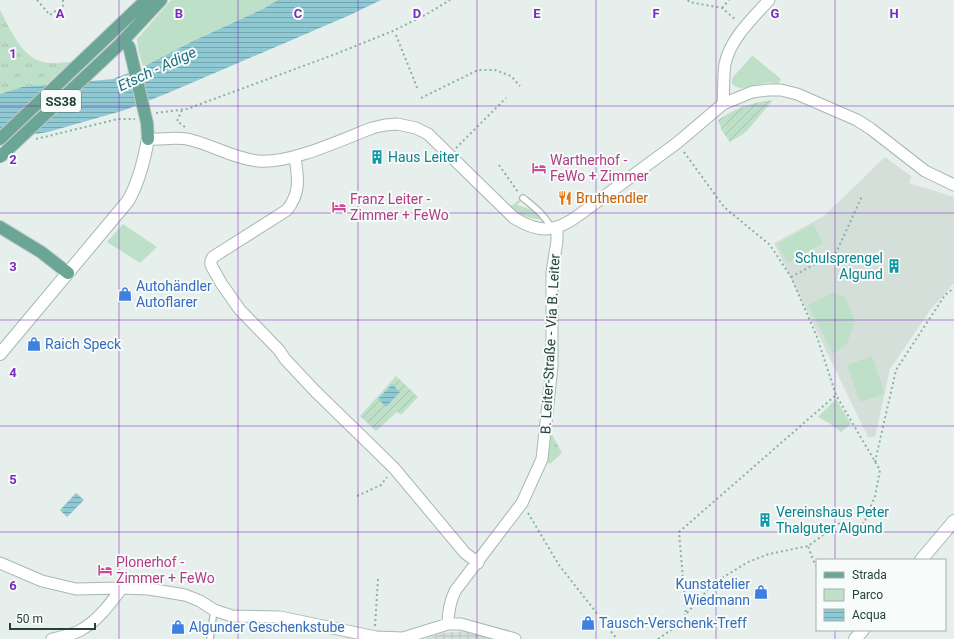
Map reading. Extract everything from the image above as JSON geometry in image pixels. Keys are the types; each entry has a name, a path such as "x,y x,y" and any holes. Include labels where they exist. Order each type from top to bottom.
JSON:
{"main road":[{"name":"SS38","path":"0,139 146,0"},
{"name":"SS38","path":"0,158 126,41 161,0"},
{"path":"0,354 128,201 133,192 143,165 148,139 146,119 126,41"},
{"path":"1,228 41,252 68,273"},
{"path":"922,559 954,521"},
{"path":"855,639 862,631"}],"street":[{"path":"723,104 724,72 727,57 744,28 770,0"},
{"path":"148,139 190,140 233,156 258,161 295,157 372,128 385,125 407,125 424,131 450,154 514,218 526,225 554,228 574,220 677,143 723,104 752,92 781,90 797,94 857,120 882,137 925,171 954,185"},
{"path":"295,157 298,179 296,194 293,202 287,210 213,257 211,260 211,265 221,283 240,310 279,350 315,391 394,468 465,553 478,563"},
{"name":"B. Leiter-Straße - Via B. Leiter","path":"448,624 448,611 455,591 478,563 522,503 542,459 552,366 552,272 558,235 554,228"},
{"path":"0,563 42,581 76,589 149,589 185,595 214,610 232,616 280,617 374,636 403,638 448,624 461,624 515,639"},
{"path":"54,639 78,632 86,627 106,609 122,588"}],"lane":[{"path":"522,197 541,212 554,228"},
{"path":"210,639 214,610"}],"path":[{"path":"37,0 50,15 63,6 63,0"},
{"path":"36,139 118,119 146,119 236,91 386,34 427,14 450,0"},
{"path":"688,0 689,2 722,8 744,28"},
{"path":"722,8 728,0"},
{"path":"396,35 418,90"},
{"path":"421,98 478,70 495,70 511,76 520,86"},
{"path":"450,154 506,98"},
{"path":"182,109 177,121 188,129"},
{"path":"658,639 674,628 714,583 748,562 769,554 808,546 840,523 857,526 864,523 875,496 880,470 836,395 817,337 791,277 770,245 724,207 677,143"},
{"path":"499,165 513,187 522,197"},
{"path":"791,277 836,253 862,196"},
{"path":"875,462 896,370 945,295 954,288"},
{"path":"686,614 679,532 836,395"},
{"path":"357,496 380,485 394,468"},
{"path":"522,503 559,565 617,639"},
{"path":"808,546 812,560 816,566"},
{"path":"374,636 378,579"}],"shaded area":[{"path":"885,157 911,176 909,183 954,197 954,283 931,309 890,369 875,437 868,437 774,243 824,216"},
{"path":"467,631 503,639 425,639 442,633"}],"green space":[{"path":"171,0 278,0 263,9 193,41 143,67 137,39"},
{"path":"0,10 11,32 21,46 33,57 47,63 71,62 46,85 22,87 0,94"},
{"path":"752,56 781,79 778,84 767,83 748,88 740,88 732,84 732,78"},
{"path":"773,100 746,132 730,142 722,131 718,120 744,106"},
{"path":"519,200 521,201 517,205 533,210 544,219 527,217 510,207"},
{"path":"123,224 157,247 140,263 107,242"},
{"path":"813,224 823,243 788,263 777,244"},
{"path":"832,293 845,297 855,321 847,344 833,354 808,305"},
{"path":"872,356 885,394 860,402 847,365"},
{"path":"396,376 418,397 401,415 397,412 376,431 360,416"},
{"path":"836,399 851,424 841,432 818,417"},
{"path":"548,427 562,453 550,464 545,461"}],"water":[{"name":"Etsch - Adige","path":"278,0 381,0 350,15 125,110 48,132 0,140 0,94 22,87 113,79 143,67 193,41 263,9"},
{"path":"392,384 400,392 386,407 378,399"},
{"path":"76,493 84,500 67,517 60,510"}],"place":[{"name":"Haus Leiter","path":"377,157"},
{"name":"Wartherhof - FeWo + Zimmer","path":"539,168"},
{"name":"Bruthendler","path":"565,198"},
{"name":"Franz Leiter - Zimmer + FeWo","path":"339,207"},
{"name":"Schulsprengel Algund","path":"894,266"},
{"name":"Autohändler Autoflarer","path":"125,294"},
{"name":"Raich Speck","path":"34,344"},
{"name":"Vereinshaus Peter Thalguter Algund","path":"765,520"},
{"name":"Plonerhof - Zimmer + FeWo","path":"105,570"},
{"name":"Kunstatelier Wiedmann","path":"761,592"},
{"name":"Tausch-Verschenk-Treff","path":"588,623"},
{"name":"Algunder Geschenkstube","path":"178,627"}]}
